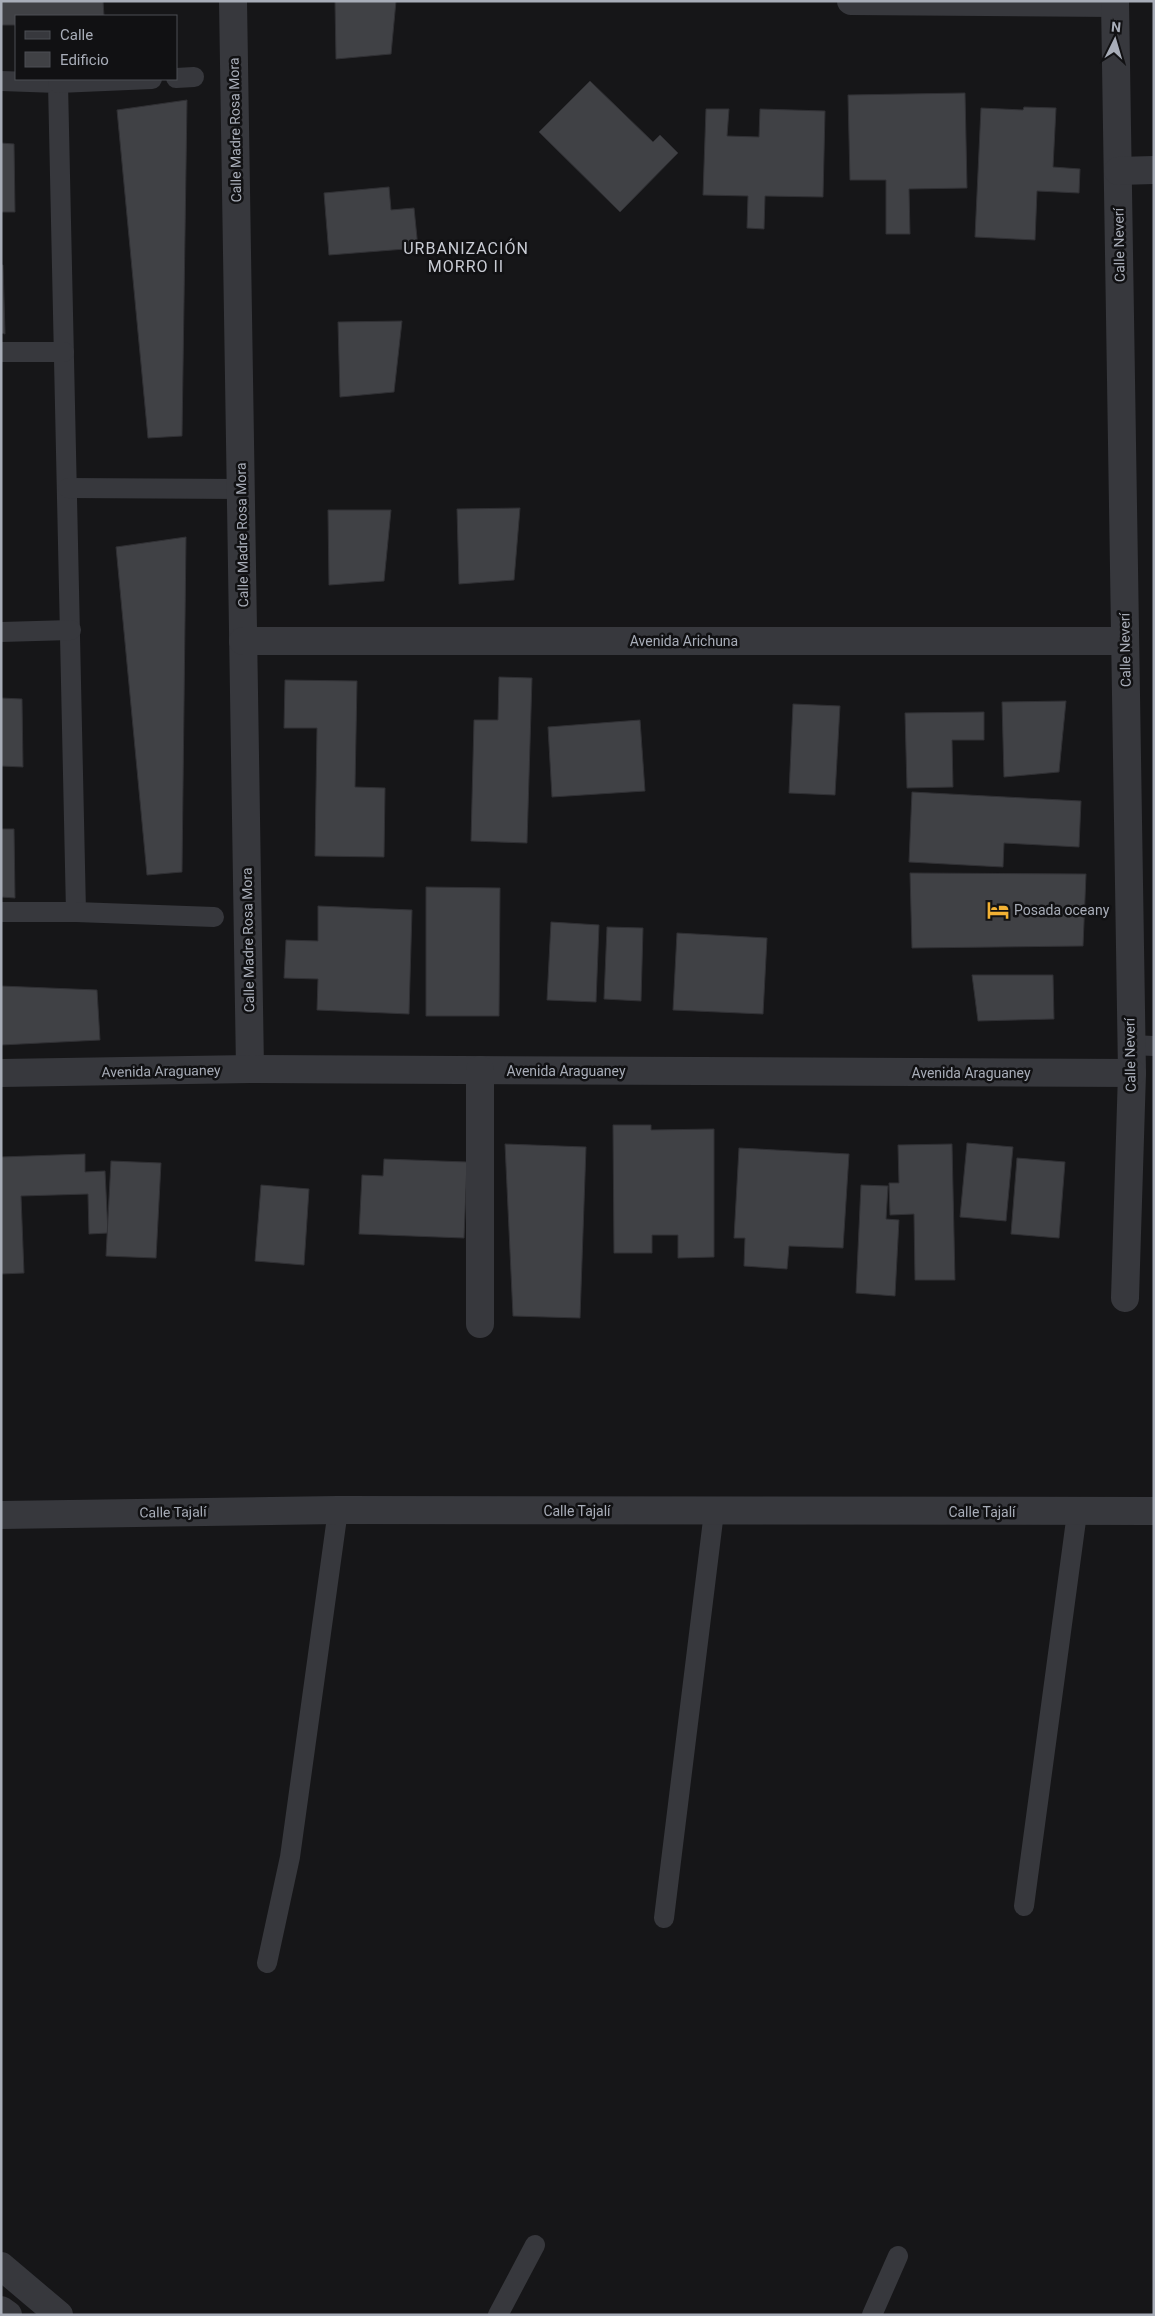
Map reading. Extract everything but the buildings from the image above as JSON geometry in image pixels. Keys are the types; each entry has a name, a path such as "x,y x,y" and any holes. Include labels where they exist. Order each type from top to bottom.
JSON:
{"street":[{"name":"Calle Madre Rosa Mora","path":"233,1 250,1069"},
{"path":"851,1 1115,2"},
{"name":"Calle Neverí","path":"1115,2 1125,641 1142,1045 1132,1073 1125,1298"},
{"path":"1118,171 1154,170"},
{"name":"Avenida Arichuna","path":"243,641 1125,641"},
{"name":"Avenida Araguaney","path":"1,1073 250,1069 1132,1073"},
{"path":"480,1070 480,1324"},
{"name":"Calle Tajalí","path":"1,1516 338,1510 1077,1513 1154,1511"},
{"path":"1,2266 59,2315"},
{"path":"1,2310 8,2315"}],"lane":[{"path":"1,81 58,83 128,80"},
{"path":"58,83 76,912"},
{"path":"1,352 64,352"},
{"path":"68,488 241,489"},
{"path":"1,632 70,630"},
{"path":"1,912 76,912 214,917"},
{"path":"267,1963 290,1858 338,1510"},
{"path":"664,1918 714,1512"},
{"path":"1024,1906 1077,1513"},
{"path":"498,2315 535,2245"},
{"path":"872,2315 898,2256"}],"place":[{"name":"Posada oceany","path":"998,910"}],"district":[{"name":"URBANIZACIÓN MORRO II","path":"466,257"}]}
